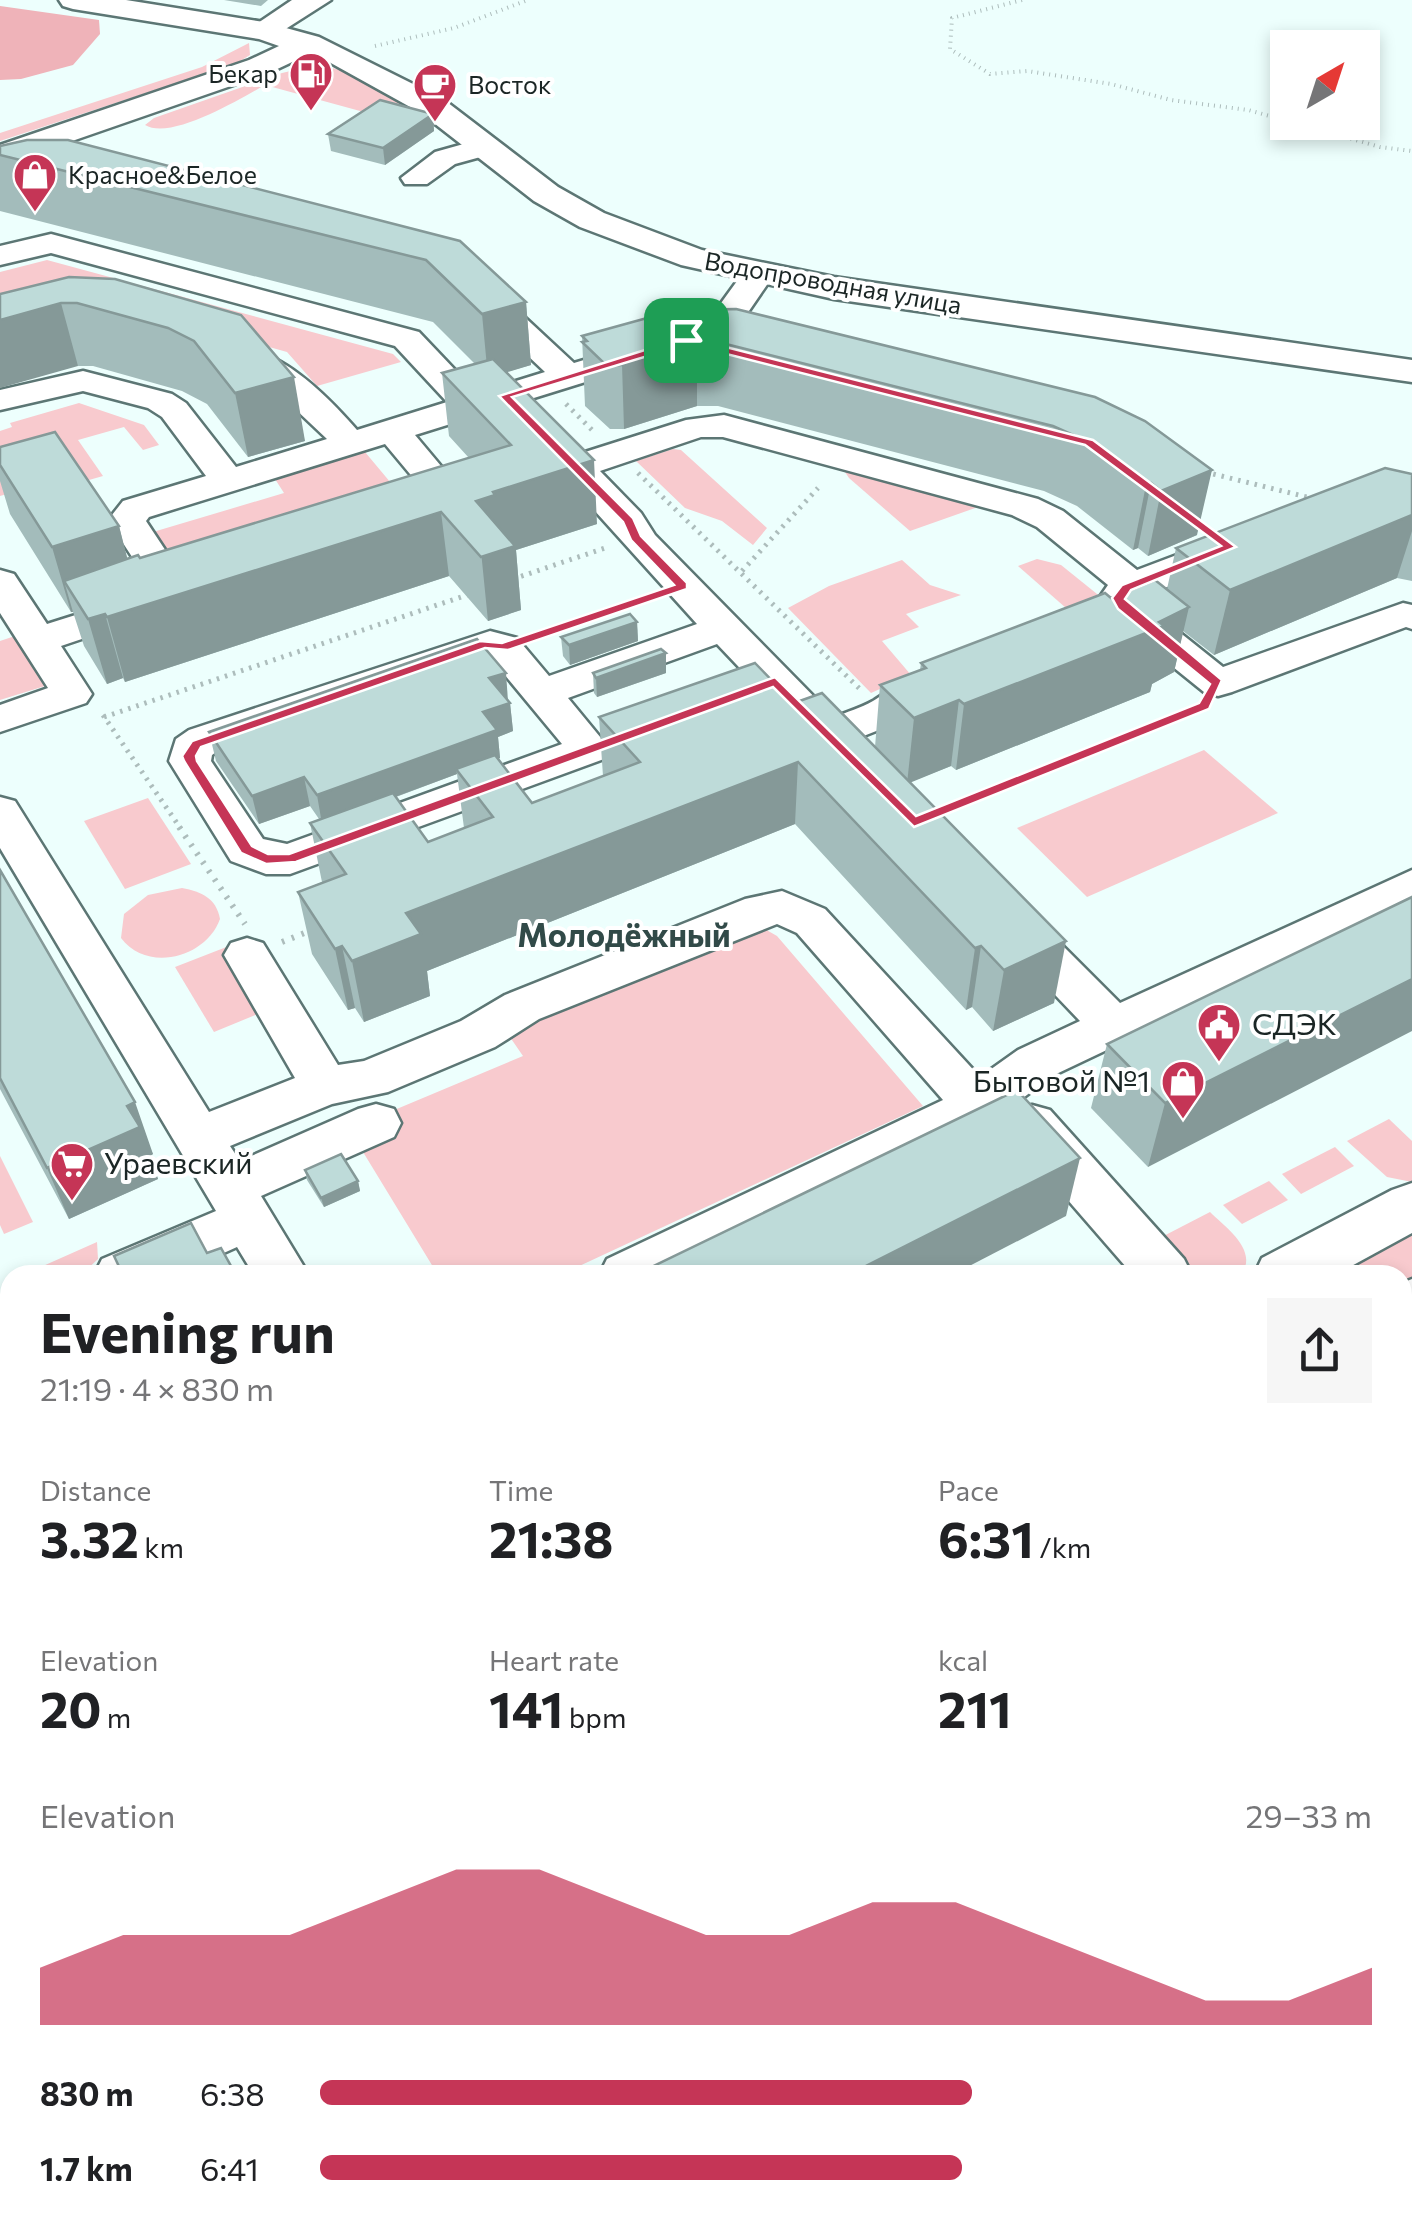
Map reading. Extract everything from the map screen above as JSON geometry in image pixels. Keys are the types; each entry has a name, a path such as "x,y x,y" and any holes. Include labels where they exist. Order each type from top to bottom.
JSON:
{"main road":[{"name":"Водопроводная улица","path":"73,0 264,31 324,49 398,85 546,194 592,220 693,258 904,299 1412,371"},
{"path":"0,156 242,72 324,49"},
{"path":"1302,1265 1412,1206"}],"lane":[{"path":"264,31 308,1"},
{"path":"416,178 445,158 485,146"},
{"path":"0,256 51,244 407,339 576,466 628,521 636,537 914,822"},
{"path":"38,640 194,590 130,526 130,514 146,505 706,332 728,317 759,273"},
{"path":"442,283 479,293 557,380"},
{"path":"206,348 272,369 294,392 323,410 348,441"},
{"path":"0,400 83,380 160,401 174,410 228,480"},
{"path":"576,466 698,427 740,430 1025,507 1050,519 1218,683 1403,615 1412,617"},
{"path":"391,429 449,497 448,503 436,513 391,528"},
{"path":"1038,644 1099,622 1127,596 1268,534"},
{"path":"0,582 88,706 0,719"},
{"path":"541,692 724,628"},
{"path":"484,644 503,648 589,750 290,859 266,859 246,850 190,761 191,750 204,740 484,644"},
{"path":"828,735 884,713 915,690 968,670"},
{"path":"0,811 276,1265"},
{"path":"648,1265 990,1098 1035,1064 1412,886"},
{"path":"981,890 1114,1026"},
{"path":"200,1137 326,1086 371,1079 478,1034 522,1007 761,910 782,907 814,926 1155,1265"},
{"path":"254,952 326,1086"},
{"path":"137,1265 376,1123"}],"path":[{"path":"324,49 454,28 528,0"},
{"path":"1022,0 952,18 950,48 990,74 1027,72 1078,79 1270,116"},
{"path":"1355,140 1412,150"},
{"path":"557,380 616,454 884,713"},
{"path":"1200,470 1330,503"},
{"path":"742,572 818,488"},
{"path":"508,581 636,537"},
{"path":"503,648 683,586"},
{"path":"317,928 254,952 88,706 489,587"},
{"path":"914,822 1204,706 1218,683"}],"shaded area":[{"path":"0,6 99,20 100,34 73,65 21,79 0,80"},
{"path":"249,43 250,55 237,63 0,141 0,133 202,67"},
{"path":"312,66 351,74 410,106 382,117 265,85 188,123 157,128 145,125 154,118"},
{"path":"47,260 393,354 401,362 317,386 287,352 121,306 0,339 0,272"},
{"path":"79,403 144,425 159,445 143,450 124,427 78,440 103,476 82,482 44,483 0,496 0,431 12,427 10,423"},
{"path":"681,450 767,528 753,545 722,521 685,508 636,461"},
{"path":"365,452 406,501 179,570 153,532 284,493 275,479"},
{"path":"845,472 978,507 910,531 849,478"},
{"path":"1037,559 1061,565 1102,598 1066,608 1018,566"},
{"path":"902,560 930,585 961,595 906,614 919,627 882,641 911,675 871,693 788,608 829,586"},
{"path":"15,636 45,686 0,700 0,641"},
{"path":"1204,750 1278,813 1087,897 1017,828"},
{"path":"148,798 191,864 125,889 84,821"},
{"path":"182,888 207,897 218,912 220,919 202,943 175,956 160,958 132,949 121,938 124,914 148,895"},
{"path":"763,928 777,936 923,1106 581,1265 432,1265 349,1129 523,1056 505,1030"},
{"path":"229,946 270,1009 214,1032 175,967"},
{"path":"1389,1119 1412,1141 1412,1182 1387,1177 1347,1141"},
{"path":"1335,1147 1354,1166 1301,1194 1282,1174"},
{"path":"0,1156 33,1222 4,1234 0,1225"},
{"path":"1269,1181 1288,1200 1242,1224 1223,1205"},
{"path":"1210,1212 1238,1240 1246,1257 1245,1265 1173,1265 1152,1242"},
{"path":"1412,1229 1412,1265 1346,1265"},
{"path":"97,1242 98,1259 92,1265 45,1265"}],"building":[{"path":"380,100 433,114 383,148 328,134"},
{"path":"27,140 68,140 460,241 526,302 482,314 426,260 0,155 0,146"},
{"path":"69,277 115,279 241,315 294,377 235,393 194,341 168,328 77,303 61,303 0,320 0,294"},
{"path":"736,309 1095,397 1145,421 1212,470 1161,491 1151,483 1146,485 1087,441 1053,426 718,342 697,342 607,366 582,342 587,341 582,336 676,310"},
{"path":"493,359 594,460 476,501 515,546 481,557 441,512 107,617 105,614 88,619 64,581 138,555 140,558 511,445 442,373"},
{"path":"55,432 119,526 52,547 0,465 0,447"},
{"path":"1385,468 1412,474 1412,515 1230,590 1176,548"},
{"path":"1155,580 1189,607 1159,622 1164,626 964,704 959,700 914,718 880,685 926,668 921,663 1105,593 1111,598"},
{"path":"630,614 637,622 569,645 561,637"},
{"path":"477,639 506,673 489,678 510,703 483,712 497,730 317,795 304,777 252,796 209,732"},
{"path":"661,649 666,653 596,678 593,673"},
{"path":"755,663 794,703 822,693 1066,941 1004,970 981,946 975,948 798,762 406,913 421,934 352,961 342,946 335,949 298,892 346,874 310,823 393,793 428,842 493,817 456,769 495,755 532,803 640,762 599,717"},
{"path":"0,870 135,1102 127,1106 140,1127 47,1168 0,1078"},
{"path":"1412,897 1412,979 1165,1103 1107,1044"},
{"path":"1017,1090 1080,1158 868,1265 656,1265"},
{"path":"341,1154 358,1181 321,1198 305,1170"},
{"path":"191,1223 207,1253 221,1248 230,1265 118,1265 114,1256"}],"place":[{"name":"Бекар","path":"311,112"},
{"name":"Восток","path":"435,123"},
{"name":"Красное&Белое","path":"35,213"},
{"name":"СДЭК","path":"1219,1063"},
{"name":"Бытовой №1","path":"1183,1120"},
{"name":"Ураевский","path":"72,1202"}],"district":[{"name":"Молодёжный","path":"624,936"}],"route":[{"path":"686,340 1089,442 1230,547 1126,587 1118,598 1122,606 1218,683 1204,706 914,822 775,681 290,859 266,859 246,850 190,761 196,744 484,644 500,644 503,648 683,586 636,537 628,521 505,396 686,340"}]}
